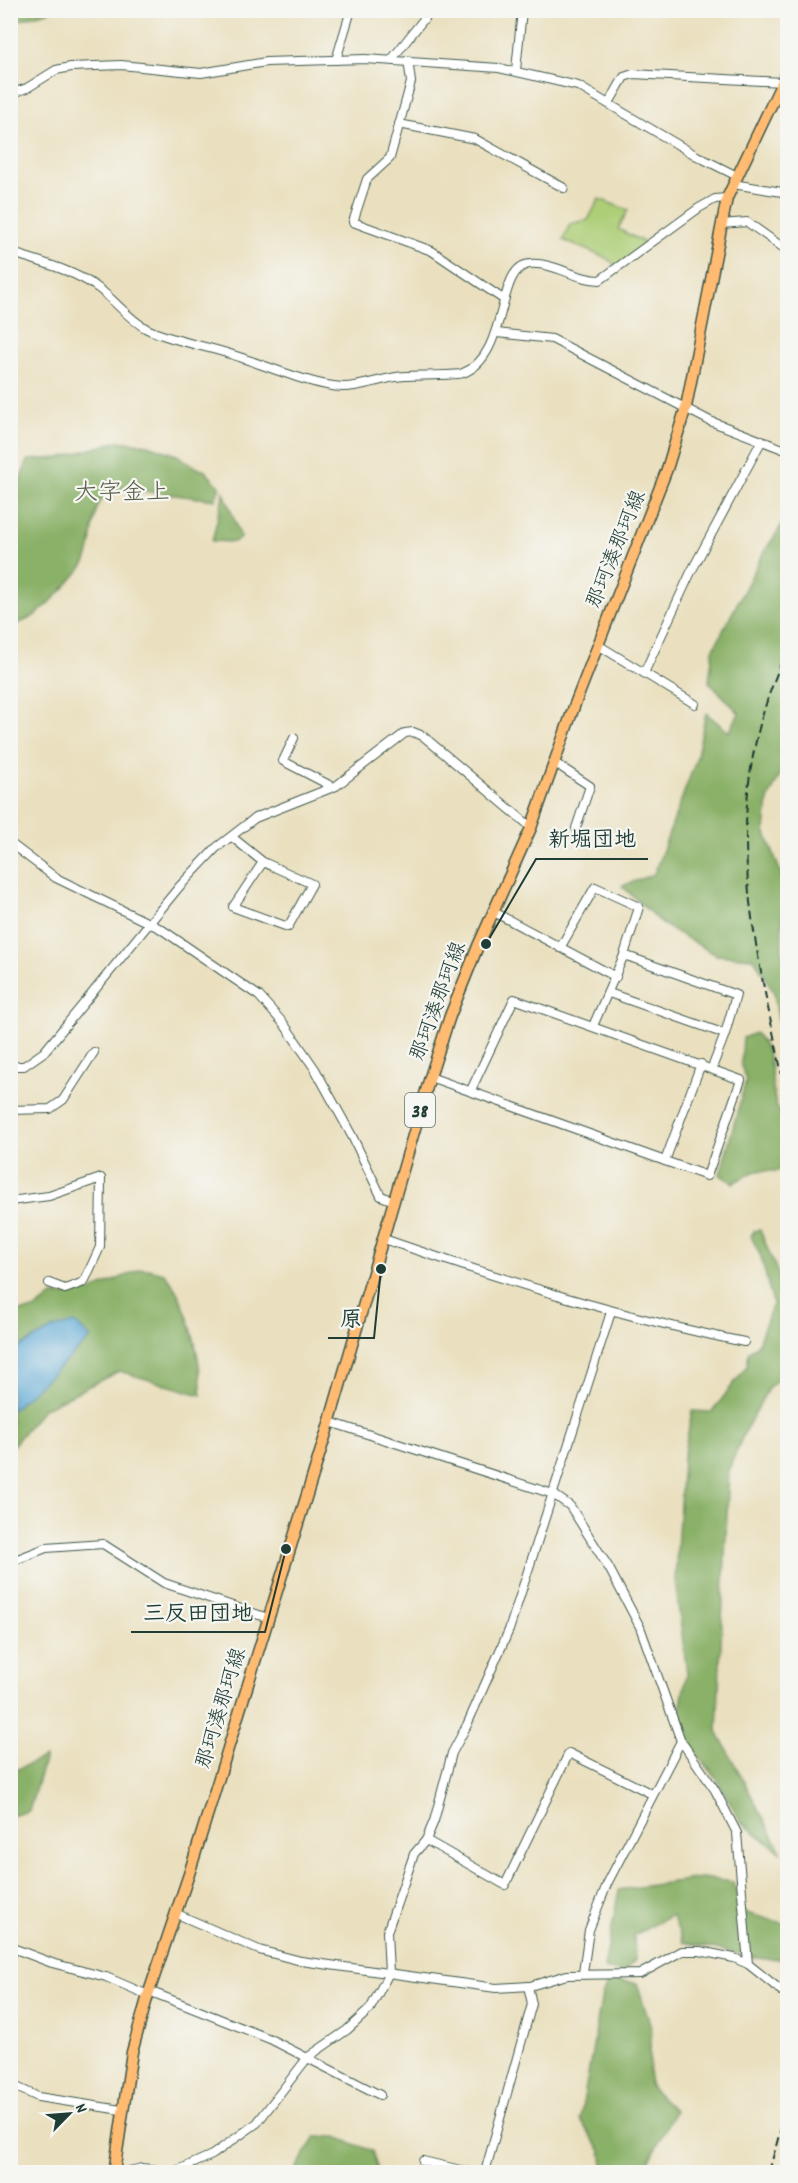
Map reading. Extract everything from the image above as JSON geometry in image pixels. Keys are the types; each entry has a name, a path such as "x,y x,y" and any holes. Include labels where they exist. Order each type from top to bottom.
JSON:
{"main road":[{"name":"那珂湊那珂線","path":"114,2172 121,2110 132,2052 148,1993 330,1422 430,1077 450,1016 492,911 531,827 598,645 659,493 686,407 727,198 788,70"}],"street":[{"path":"336,60 351,10"},
{"path":"392,59 431,10"},
{"path":"516,70 522,10"},
{"path":"10,94 27,88 56,70 70,67 121,65 201,73 266,62 392,59 516,70 578,86 735,180 788,193"},
{"path":"408,60 411,82 390,158 367,179 353,222 432,251 503,299"},
{"path":"609,103 624,78 633,74 782,82"},
{"path":"399,124 475,139 564,188"},
{"path":"10,252 89,282 147,329 339,387 402,376 446,373 460,375 481,363 497,333 503,299 511,279 527,263 600,280 708,203 727,198"},
{"path":"721,224 747,222 788,251"},
{"path":"497,333 552,339 710,421 788,452"},
{"path":"644,673 691,572 762,440"},
{"path":"598,645 694,704"},
{"path":"10,1066 24,1066 44,1052 216,848 255,818 333,787 405,733 413,732 423,736 531,827"},
{"path":"294,738 283,761 333,787"},
{"path":"555,763 590,786 576,828"},
{"path":"232,837 263,862 312,884 288,927 234,907 263,862"},
{"path":"10,843 73,888 128,911 150,924 244,984 272,1009 319,1074 381,1196 394,1201"},
{"path":"560,948 595,887 639,907 616,976 593,1026"},
{"path":"492,911 616,976"},
{"path":"624,955 736,995 712,1068"},
{"path":"609,993 725,1034"},
{"path":"430,1077 707,1176 741,1080 514,999 471,1090"},
{"path":"10,1110 50,1109 63,1100 94,1052"},
{"path":"665,1161 701,1064"},
{"path":"10,1201 49,1196 101,1178 100,1248 84,1282 65,1289 50,1283"},
{"path":"384,1239 500,1279 610,1312 744,1342"},
{"path":"125,2172 142,2168 174,2172 212,2155 258,2122 308,2058 347,2030 370,2009 389,1973 387,1932 414,1854 426,1840 438,1808 452,1753 467,1725 509,1630 610,1312"},
{"path":"330,1422 553,1494 570,1506 609,1568 640,1627 681,1741 725,1806 737,1833 748,1964"},
{"path":"13,1559 34,1551 65,1545 103,1544 164,1583 268,1618"},
{"path":"583,1973 589,1930 607,1884 681,1741"},
{"path":"426,1840 505,1885 569,1753 652,1794"},
{"path":"175,1913 259,1950 301,1961 496,1988 528,1986 583,1973 640,1974 682,1951 700,1951 734,1958 748,1964 788,1996"},
{"path":"10,1947 52,1963 106,1977 270,2039 380,2095"},
{"path":"485,2172 532,2004 528,1986"},
{"path":"10,2084 38,2097 121,2110"},
{"path":"423,2161 469,2172"}],"green space":[{"path":"11,10 51,10 51,11 13,22"},
{"path":"599,199 628,210 618,229 647,244 618,267 606,258 563,240 570,224 588,220"},
{"path":"119,441 148,445 177,455 205,471 220,487 215,500 127,489 113,491 104,497 98,506 90,551 82,567 45,607 32,617 11,627 11,503 28,460 60,458"},
{"path":"224,492 241,538 234,542 212,541"},
{"path":"787,518 787,760 768,800 765,831 783,879 782,952 788,970 787,1079 774,993 754,958 716,955 662,924 622,886 654,874 696,760 706,713 729,732 739,713 709,682 713,650 764,552"},
{"path":"755,1033 768,1053 777,1107 783,1118 787,1115 787,1162 785,1167 778,1171 756,1171 733,1183 720,1175 746,1080 741,1065 743,1038"},
{"path":"760,1230 781,1281 787,1327 787,1373 769,1387 744,1433 729,1469 717,1731 782,1853 741,1822 717,1779 688,1742 679,1715 687,1673 675,1580 683,1459 692,1411 712,1412 747,1366 749,1351 757,1346 773,1304 761,1257 751,1236 754,1231"},
{"path":"141,1269 164,1273 180,1298 196,1348 201,1395 119,1371 43,1409 11,1448 11,1411 90,1338 54,1328 11,1352 11,1312 34,1310 52,1296 88,1292"},
{"path":"45,1757 29,1811 11,1816 11,1772"},
{"path":"701,1878 733,1882 742,1912 787,1924 787,1958 764,1959 683,1942 672,1915 634,1935 635,1960 624,1973 604,1969 619,1890"},
{"path":"609,1980 637,1983 651,2027 649,2085 675,2111 643,2172 604,2172 601,2151 580,2120 602,1995"},
{"path":"315,2137 336,2137 372,2151 379,2172 294,2172"}],"water":[{"path":"75,1323 91,1338 11,1411 11,1352 54,1328"}],"railway":[{"path":"788,648 765,708 751,765 746,821 748,876 754,931 788,1105"},
{"path":"769,2172 788,2102"}],"place":[{"name":"新堀団地","path":"486,944"},
{"name":"原","path":"381,1269"},
{"name":"三反田団地","path":"286,1549"}],"district":[{"name":"大字金上","path":"122,491"}]}
